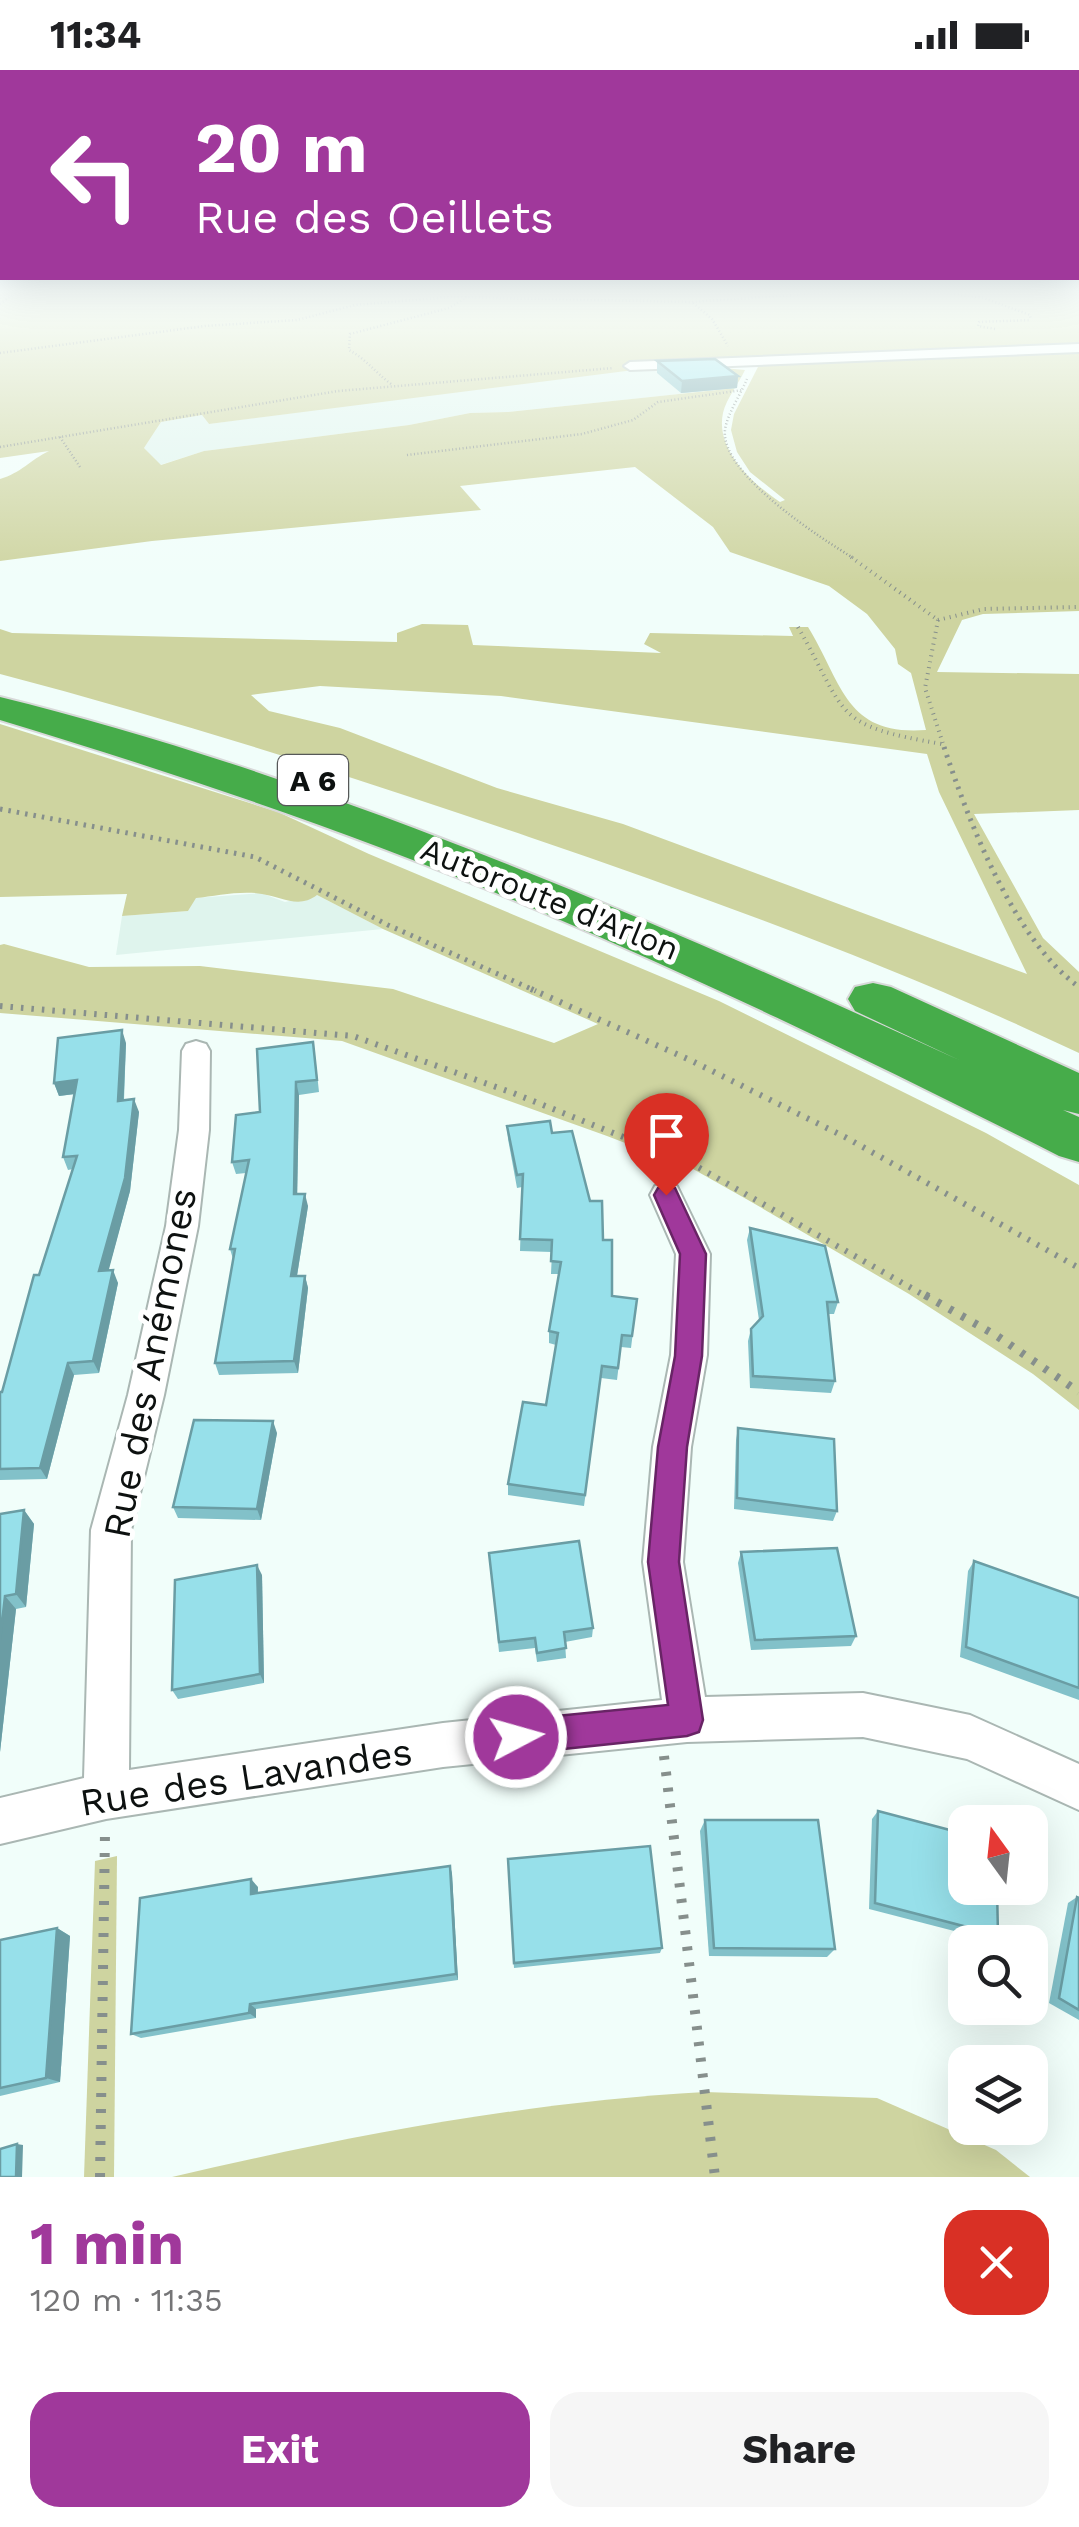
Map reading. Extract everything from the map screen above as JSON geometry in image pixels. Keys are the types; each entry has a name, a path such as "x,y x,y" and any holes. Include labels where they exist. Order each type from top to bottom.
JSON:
{"highway":[{"name":"Autoroute d'Arlon","path":"0,687 305,777 619,891 803,968 1079,1094"},
{"name":"Autoroute d'Arlon","path":"0,708 296,799 483,869 781,997 1079,1141"}],"street":[{"name":"Rue des Anémones","path":"106,1796 111,1530 146,1395 182,1226 194,1130 196,1051"},
{"path":"666,1195 693,1254 688,1356 672,1447 663,1562 674,1721"},
{"name":"Rue des Lavandes","path":"0,1822 106,1796 443,1745 674,1721 863,1715 970,1737 1079,1787"}],"path":[{"path":"2,446 377,387"},
{"path":"407,455 542,439 616,425 648,412 658,402 743,390"},
{"path":"743,390 725,430 730,452 744,472 808,532 870,568 938,620"},
{"path":"60,436 80,468"},
{"path":"938,620 984,609 1079,607"},
{"path":"938,620 926,688 967,816 1032,940 1058,972 1079,987"},
{"path":"798,628 840,708 860,723 893,735 942,744"},
{"path":"0,809 255,857 388,925 708,1068 845,1137 1079,1268"},
{"path":"0,1006 353,1036 388,1048 696,1166 997,1336 1079,1392"},
{"path":"674,1721 715,2177"},
{"path":"100,2177 106,1796"}],"shaded area":[{"path":"483,387 737,388 470,413 409,425 204,451 160,465 144,448 161,422 202,415 209,424"},
{"path":"261,893 285,902 317,895 383,929 116,955 122,916 188,911 195,898"}],"green space":[{"path":"0,387 498,387 209,424 202,415 161,422 144,448 161,465 204,451 409,425 470,413 735,388 723,413 722,427 730,453 748,476 780,502 785,500 750,472 737,452 731,430 734,414 748,387 1079,387 1079,611 983,614 962,620 937,672 1079,674 1079,810 974,814 1043,938 1079,972 1079,1053 876,964 599,861 266,751 0,674 0,629 12,633 397,642 397,633 422,624 468,625 473,645 661,653 644,644 650,633 793,636 789,627 808,627 839,686 862,715 899,730 926,730 911,673 898,664 895,649 867,614 829,586 730,552 713,527 635,467 460,486 481,510 152,541 0,561 0,479 49,451 0,458","holes":["320,686 501,696 927,754 939,792 1027,974 623,824 497,788 340,728 269,711 251,695"]},
{"path":"0,724 278,812 719,1001 986,1133 1079,1185 1079,1410 1033,1374 909,1294 748,1200 693,1169 607,1136 342,1041 0,1013 0,945 4,944 89,967 200,966 393,989 554,1043 598,1024 383,929 317,895 297,902 254,893 229,894 196,898 188,911 122,916 127,894 0,897"},
{"path":"117,1856 114,2177 84,2177 95,1861"},
{"path":"705,2092 877,2098 948,2129 948,2145 985,2145 1030,2177 172,2177 437,2123"}],"building":[{"path":"122,1030 118,1101 134,1099 125,1178 99,1271 113,1270 93,1361 68,1363 40,1468 0,1469 0,1392 34,1275 39,1275 77,1156 63,1157 77,1080 54,1083 58,1038"},
{"path":"313,1042 317,1080 296,1082 294,1194 305,1194 291,1276 305,1276 294,1361 215,1363 235,1249 230,1249 249,1160 232,1162 236,1115 260,1112 257,1049"},
{"path":"550,1121 552,1133 572,1131 590,1201 602,1201 603,1240 612,1240 612,1296 637,1299 632,1336 622,1335 618,1368 602,1366 585,1495 508,1484 523,1402 546,1405 558,1333 549,1331 561,1262 551,1261 552,1240 520,1239 523,1174 517,1175 507,1126"},
{"path":"750,1228 825,1246 838,1302 827,1302 835,1381 753,1376 751,1329 763,1316"},
{"path":"194,1420 273,1421 257,1509 173,1507"},
{"path":"738,1428 834,1439 837,1511 737,1498"},
{"path":"24,1510 16,1594 5,1596 0,1640 0,1514"},
{"path":"579,1541 593,1628 564,1632 566,1648 537,1653 535,1638 499,1642 489,1553"},
{"path":"837,1548 856,1636 755,1640 741,1552"},
{"path":"974,1561 1079,1598 1079,1688 966,1647"},
{"path":"257,1565 260,1674 172,1690 175,1580"},
{"path":"878,1811 948,1830 948,1905 997,1905 998,1925 960,1925 875,1903"},
{"path":"705,1820 818,1820 835,1949 714,1948"},
{"path":"650,1846 662,1948 514,1963 508,1859"},
{"path":"450,1866 456,1974 250,2004 249,2013 131,2034 140,1898 251,1879 251,1894"},
{"path":"1079,1898 1079,2010 1059,1998"},
{"path":"57,1928 46,2078 0,2088 0,1940"},
{"path":"17,2144 16,2177 0,2177 0,2149"}],"route":[{"path":"516,1737 687,1720 663,1562 672,1447 688,1356 693,1254 666,1195"}]}
